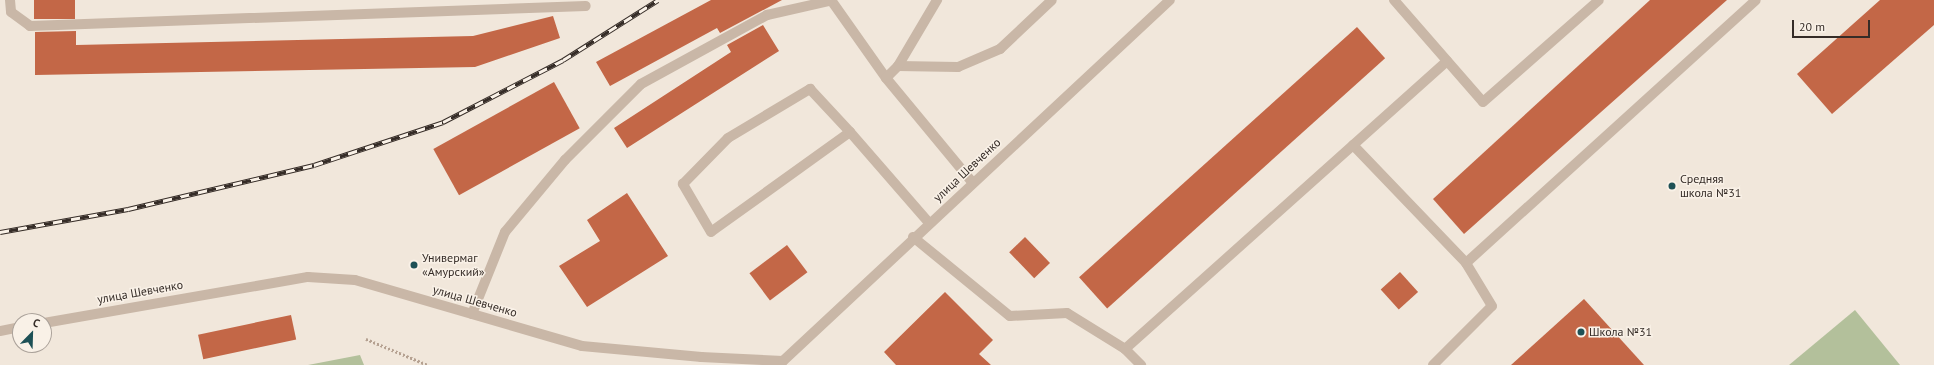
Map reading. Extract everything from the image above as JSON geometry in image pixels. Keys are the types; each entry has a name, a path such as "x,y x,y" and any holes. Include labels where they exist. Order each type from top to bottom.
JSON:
{"street":[{"path":"10,0 11,12 30,26 586,6"},
{"path":"886,78 898,66 937,0"},
{"path":"898,66 958,67 1000,49 1052,0"},
{"name":"улица Шевченко","path":"52,322 308,277 355,280 582,346 782,364 913,237 1170,0"},
{"path":"1394,0 1483,102 1599,0"},
{"path":"1466,263 1756,0"},
{"path":"472,314 505,232 565,160 641,84 767,15 830,1 886,78 972,183"},
{"path":"1125,348 1447,61"},
{"path":"850,132 712,232 683,184 728,138 810,90 850,132 929,223"},
{"path":"1354,145 1466,263 1492,306 1434,365"},
{"path":"913,237 1010,316 1067,313 1125,348 1141,365"},
{"path":"0,331 12,329"}],"path":[{"path":"366,339 428,365"}],"green space":[{"path":"1855,310 1900,365 1789,365"},
{"path":"360,355 364,365 308,365"}],"building":[{"path":"34,0 75,0 75,19 34,19"},
{"path":"711,0 782,0 720,33 717,28 610,86 596,62"},
{"path":"1650,0 1727,0 1464,234 1433,199"},
{"path":"1880,0 1934,0 1934,25 1832,114 1797,74"},
{"path":"553,16 560,38 475,67 35,75 35,32 76,31 76,45 473,36"},
{"path":"763,25 779,51 627,148 614,128 731,52 727,45"},
{"path":"1357,27 1385,58 1107,308 1079,277"},
{"path":"554,82 580,128 459,195 433,149"},
{"path":"627,193 668,256 587,307 559,266 600,241 587,220"},
{"path":"1025,237 1050,263 1034,278 1009,252"},
{"path":"787,245 807,272 770,300 749,273"},
{"path":"1400,272 1418,292 1399,309 1381,289"},
{"path":"945,292 993,340 979,354 991,365 896,365 884,352"},
{"name":"Школа №31","path":"1584,299 1644,365 1511,365"},
{"path":"291,315 296,339 203,359 198,335"}],"railway":[{"path":"0,232 128,209 314,165 443,122 563,60 658,0"}],"place":[{"name":"Средняя школа №31","path":"1672,186"},
{"name":"Универмаг «Амурский»","path":"414,265"},
{"name":"Школа №31","path":"1581,332"}]}
